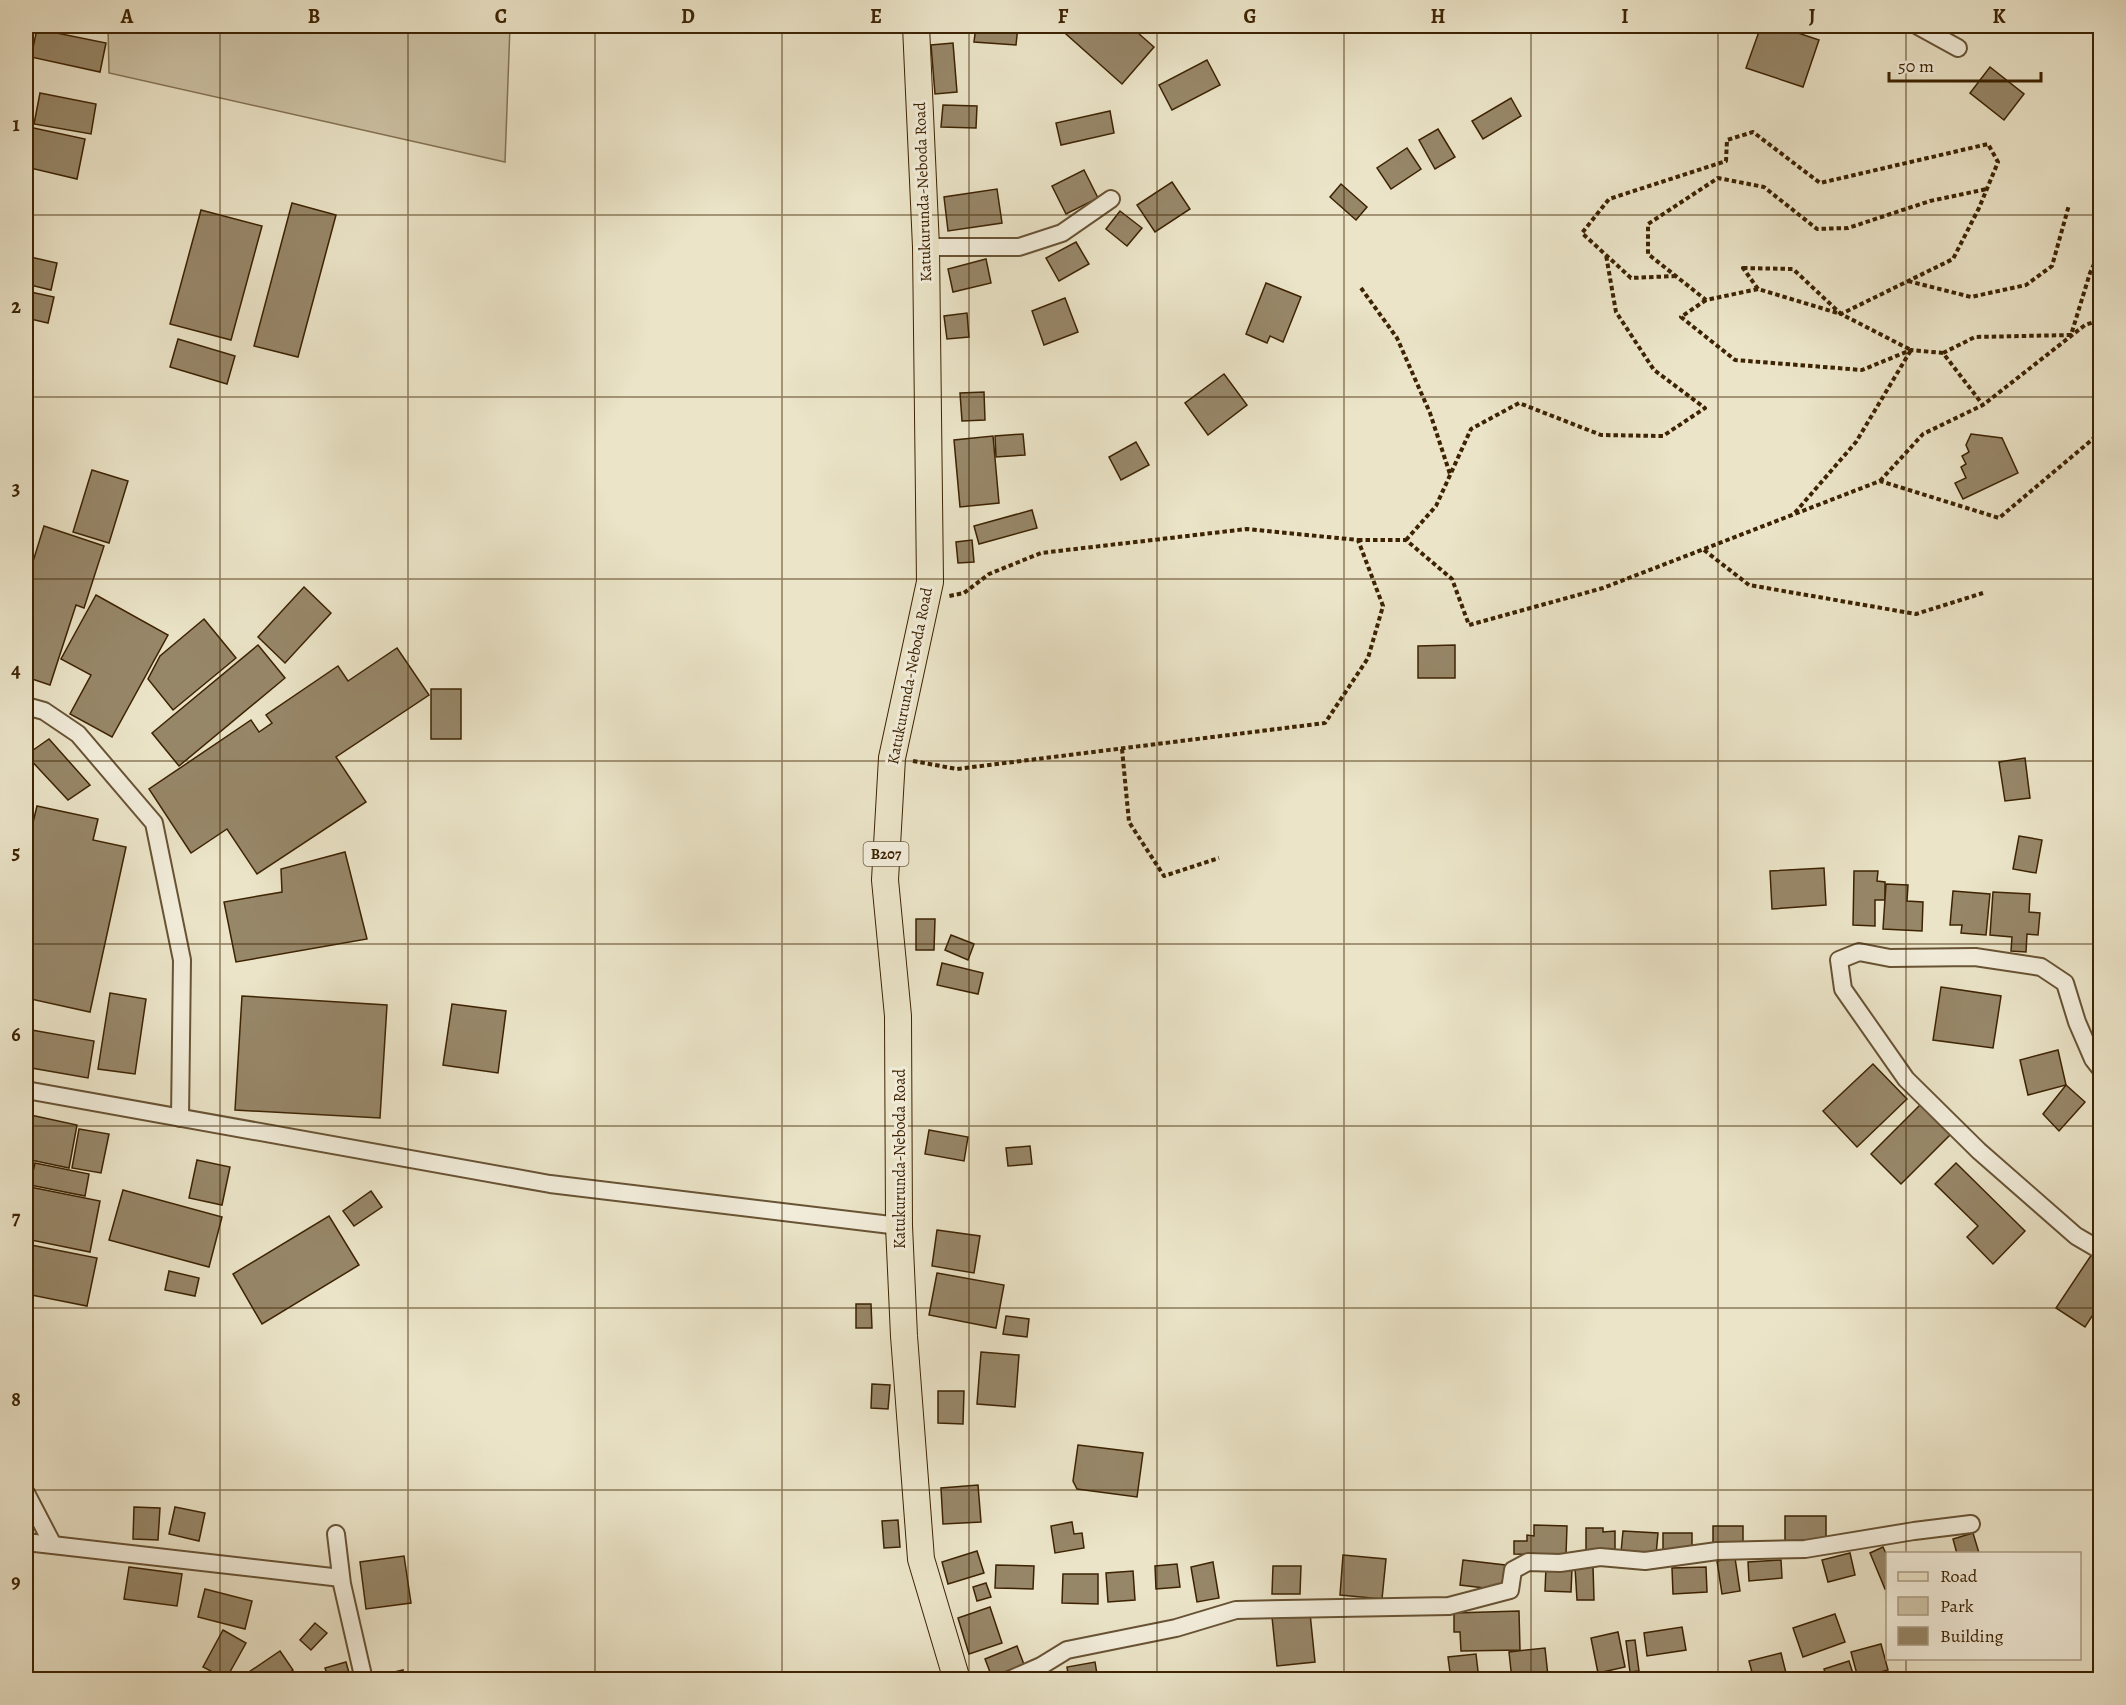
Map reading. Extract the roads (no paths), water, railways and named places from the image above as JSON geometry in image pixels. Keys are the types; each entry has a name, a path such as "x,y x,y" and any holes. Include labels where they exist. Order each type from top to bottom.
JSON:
{"main road":[{"name":"Katukurunda-Neboda Road","path":"916,26 926,247 930,582 892,758 885,880 898,1016 899,1226 904,1336 921,1559 957,1680"}],"street":[{"path":"1918,26 1958,48"},
{"path":"926,247 1019,247 1062,233 1111,199"},
{"path":"26,706 44,711 78,734 154,823 182,960 180,1118"},
{"path":"2100,1068 2092,1059 2064,982 2041,967 1975,957 1890,958 1859,952 1839,960 1843,989 1906,1079 2010,1178 2076,1236 2100,1250"},
{"path":"26,1090 549,1184 899,1226"},
{"path":"26,1493 52,1543"},
{"path":"1009,1680 1041,1666 1067,1650 1176,1628 1236,1610 1449,1606 1478,1600 1510,1590 1513,1570 1528,1562 1560,1563 1600,1557 1645,1561 1717,1551 1805,1549 1971,1524"},
{"path":"336,1534 341,1578 363,1680"},
{"path":"26,1542 52,1543 341,1578"}]}
